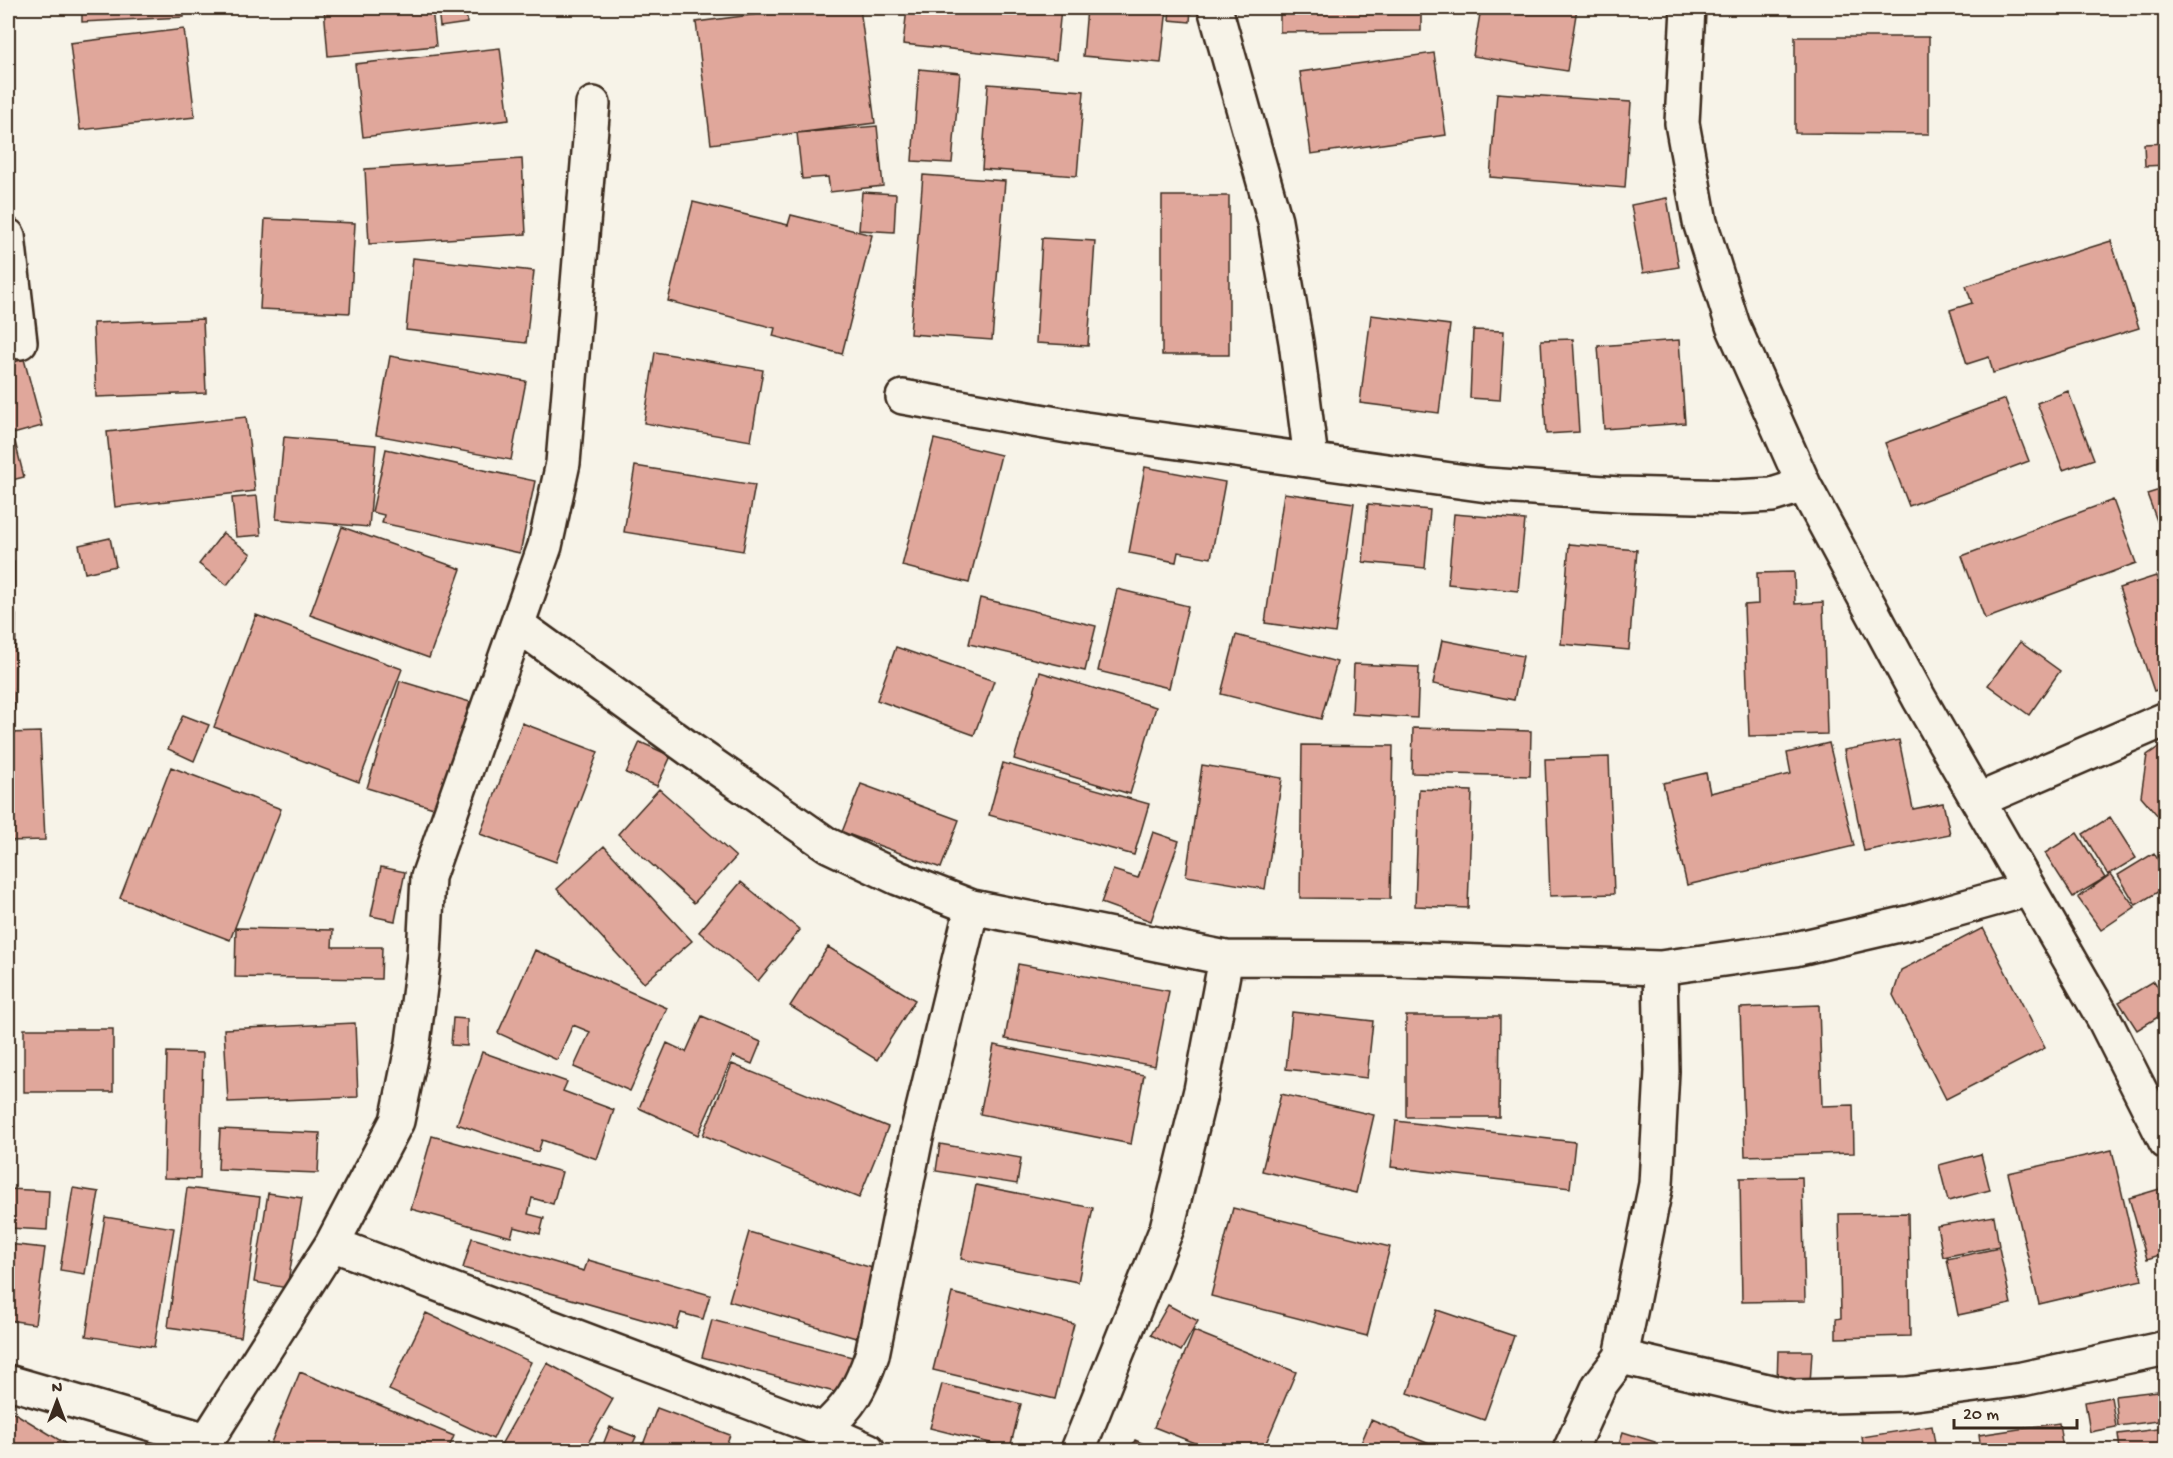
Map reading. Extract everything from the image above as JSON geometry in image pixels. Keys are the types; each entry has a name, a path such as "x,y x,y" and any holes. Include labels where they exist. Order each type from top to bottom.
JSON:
{"street":[{"path":"1215,8 1275,221 1296,342 1311,459"},
{"path":"1688,8 1682,123 1700,222 1733,326 1804,485 1919,698 2103,1019 2166,1142"},
{"path":"8,1382 204,1445 332,1244 397,1121 413,1043 424,955 428,877 545,546 563,463 593,104"},
{"path":"8,236 20,342"},
{"path":"903,397 1085,429 1488,485 1619,494 1735,497 1772,495 1804,485"},
{"path":"518,625 691,750 828,844 898,878 972,908 1226,957 1394,959 1660,968 1796,949 1912,922 2029,888"},
{"path":"1979,800 2166,719"},
{"path":"824,1430 844,1411 861,1389 872,1355 915,1142 972,908"},
{"path":"1078,1450 1167,1228 1201,1090 1226,957"},
{"path":"1570,1450 1599,1386 1621,1357 1656,1184 1662,1071 1660,968"},
{"path":"332,1244 824,1430 868,1450"},
{"path":"1621,1357 1793,1397 1907,1394 2022,1379 2166,1348"}],"building":[{"path":"82,8 184,8 184,17 82,22"},
{"path":"324,8 432,8 436,46 328,56"},
{"path":"438,8 466,8 467,23 440,27"},
{"path":"807,8 860,8 875,123 711,144 696,22"},
{"path":"907,8 1061,8 1056,60 903,44"},
{"path":"1087,8 1167,8 1161,63 1083,56"},
{"path":"1170,8 1191,8 1190,22 1169,20"},
{"path":"1280,8 1421,8 1421,31 1280,32"},
{"path":"1481,8 1577,8 1567,71 1473,56"},
{"path":"184,29 195,117 80,130 70,43"},
{"path":"1795,37 1929,37 1929,134 1795,133"},
{"path":"500,48 509,120 363,137 355,64"},
{"path":"1434,53 1446,135 1311,154 1300,72"},
{"path":"919,69 960,73 952,163 912,161"},
{"path":"988,84 1084,91 1077,176 982,169"},
{"path":"1497,93 1631,102 1625,188 1490,177"},
{"path":"877,126 883,186 830,192 828,177 802,179 797,133"},
{"path":"2166,143 2166,165 2145,166 2144,144"},
{"path":"522,159 526,234 369,244 365,169"},
{"path":"923,175 1005,181 992,340 910,334"},
{"path":"862,192 896,194 894,232 859,230"},
{"path":"1162,196 1229,196 1229,355 1162,355"},
{"path":"1667,198 1679,267 1643,273 1631,205"},
{"path":"693,202 788,225 791,215 872,235 842,354 773,336 775,328 668,301"},
{"path":"265,219 355,223 350,313 260,309"},
{"path":"1042,238 1095,241 1088,346 1036,343"},
{"path":"2111,241 2139,328 1993,373 1989,357 1967,364 1950,310 1972,303 1966,286"},
{"path":"413,258 534,271 526,343 406,330"},
{"path":"1371,315 1450,325 1439,413 1360,403"},
{"path":"203,319 206,393 96,397 93,323"},
{"path":"1473,330 1504,331 1500,400 1470,398"},
{"path":"1573,339 1579,432 1546,434 1541,340"},
{"path":"1679,340 1685,423 1604,429 1598,346"},
{"path":"655,352 763,370 751,441 644,423"},
{"path":"390,356 526,381 511,460 376,435"},
{"path":"24,359 42,426 13,434 24,477 8,481 8,364"},
{"path":"2068,391 2094,459 2063,470 2037,403"},
{"path":"2005,399 2029,461 1909,506 1885,443"},
{"path":"246,417 255,491 115,507 107,432"},
{"path":"284,437 376,445 369,527 276,519"},
{"path":"934,439 1001,455 969,583 902,566"},
{"path":"386,449 535,481 520,553 382,523 384,515 372,512"},
{"path":"635,466 755,485 743,551 624,532"},
{"path":"1145,467 1225,482 1211,558 1178,552 1176,562 1129,553"},
{"path":"2166,488 2166,545 2147,494"},
{"path":"1284,493 1354,503 1335,633 1265,623"},
{"path":"257,496 261,535 236,537 232,498"},
{"path":"2113,500 2136,563 1985,619 1962,556"},
{"path":"1368,504 1430,510 1425,568 1363,562"},
{"path":"1454,514 1525,520 1518,591 1448,584"},
{"path":"342,527 461,569 429,658 310,615"},
{"path":"223,533 251,554 227,585 199,564"},
{"path":"110,538 116,566 85,573 79,545"},
{"path":"1569,544 1637,550 1629,650 1561,644"},
{"path":"8,562 14,562 14,610 8,610"},
{"path":"1794,572 1795,604 1823,602 1827,734 1749,736 1744,605 1758,604 1757,573"},
{"path":"2156,576 2166,603 2166,687 2154,691 2119,588"},
{"path":"1117,589 1188,606 1169,688 1098,671"},
{"path":"980,598 1096,626 1085,671 969,644"},
{"path":"8,615 16,615 14,727 8,727"},
{"path":"256,615 402,669 359,782 214,727"},
{"path":"1236,635 1337,662 1321,719 1221,694"},
{"path":"1442,640 1523,656 1514,700 1433,684"},
{"path":"2020,642 2060,671 2029,715 1988,685"},
{"path":"896,647 994,681 974,735 877,700"},
{"path":"1354,664 1419,667 1417,718 1352,714"},
{"path":"1040,672 1156,707 1130,794 1014,759"},
{"path":"400,681 470,702 437,809 367,788"},
{"path":"183,715 209,725 194,761 168,749"},
{"path":"522,723 598,752 556,862 480,834"},
{"path":"1413,728 1531,731 1530,776 1412,773"},
{"path":"40,732 45,840 8,841 8,733"},
{"path":"1899,740 1913,809 1943,803 1950,834 1864,851 1844,750"},
{"path":"640,742 671,756 657,786 626,773"},
{"path":"2166,742 2166,821 2163,822 2141,796 2147,755"},
{"path":"1829,743 1854,846 1687,885 1663,783 1706,773 1710,793 1791,774 1787,753"},
{"path":"1302,745 1393,746 1390,899 1300,898"},
{"path":"1609,757 1614,894 1550,896 1545,759"},
{"path":"1003,763 1149,804 1134,855 989,815"},
{"path":"1202,765 1282,778 1265,889 1186,876"},
{"path":"171,767 281,809 230,940 120,898"},
{"path":"861,784 959,820 941,868 842,832"},
{"path":"659,789 736,857 694,903 618,834"},
{"path":"1419,789 1472,791 1468,908 1415,906"},
{"path":"2110,817 2136,858 2108,875 2083,834"},
{"path":"1153,832 1179,841 1151,921 1101,903 1113,870 1138,878"},
{"path":"2077,833 2105,878 2073,897 2045,853"},
{"path":"604,846 692,941 644,983 557,889"},
{"path":"2154,853 2166,874 2166,887 2136,905 2118,875"},
{"path":"381,867 405,872 395,921 371,916"},
{"path":"2111,874 2135,907 2101,930 2078,898"},
{"path":"741,882 800,930 758,981 699,932"},
{"path":"236,928 333,930 332,947 382,947 381,979 235,977"},
{"path":"1983,928 2045,1048 1946,1099 1893,995 1901,970"},
{"path":"828,947 915,1000 877,1060 790,1006"},
{"path":"535,950 667,1008 630,1091 574,1067 590,1032 573,1025 557,1060 498,1033"},
{"path":"1018,964 1169,991 1155,1066 1005,1039"},
{"path":"2154,981 2166,1000 2166,1012 2137,1030 2119,1002"},
{"path":"1819,1005 1822,1106 1853,1105 1854,1153 1745,1156 1740,1008"},
{"path":"1292,1012 1373,1021 1367,1078 1286,1069"},
{"path":"702,1016 761,1042 752,1064 733,1056 698,1135 639,1108 667,1043 686,1052"},
{"path":"1406,1016 1500,1016 1499,1117 1406,1117"},
{"path":"453,1018 467,1019 467,1046 451,1045"},
{"path":"355,1023 358,1097 228,1102 224,1029"},
{"path":"24,1029 113,1029 113,1092 24,1092"},
{"path":"994,1045 1144,1075 1131,1144 980,1114"},
{"path":"167,1052 203,1053 200,1179 164,1178"},
{"path":"482,1052 567,1082 563,1091 614,1110 597,1159 542,1140 538,1152 457,1124"},
{"path":"732,1064 888,1127 859,1198 703,1135"},
{"path":"1281,1094 1374,1115 1356,1193 1262,1171"},
{"path":"1396,1121 1575,1142 1570,1188 1391,1167"},
{"path":"220,1129 320,1133 318,1173 218,1169"},
{"path":"432,1136 562,1172 553,1204 532,1198 528,1214 544,1218 540,1234 514,1227 511,1237 411,1209"},
{"path":"940,1144 1021,1158 1017,1184 936,1171"},
{"path":"2112,1150 2142,1280 2039,1304 2008,1173"},
{"path":"1981,1154 1990,1190 1948,1201 1939,1165"},
{"path":"1802,1177 1805,1301 1742,1302 1740,1178"},
{"path":"976,1185 1093,1208 1078,1282 961,1259"},
{"path":"73,1188 99,1192 85,1274 60,1270"},
{"path":"187,1188 260,1197 241,1337 168,1327"},
{"path":"2163,1188 2166,1197 2166,1253 2147,1259 2129,1198"},
{"path":"8,1189 49,1191 47,1230 8,1228"},
{"path":"268,1193 302,1198 287,1288 254,1282"},
{"path":"1233,1208 1390,1247 1367,1336 1211,1296"},
{"path":"1908,1213 1910,1336 1836,1338 1836,1319 1841,1318 1839,1214"},
{"path":"1994,1216 1999,1246 1943,1257 1937,1226"},
{"path":"105,1217 174,1228 154,1347 86,1336"},
{"path":"749,1232 876,1269 856,1338 729,1301"},
{"path":"472,1238 584,1271 588,1260 710,1295 703,1319 681,1313 676,1329 463,1268"},
{"path":"8,1244 45,1248 35,1324 8,1320"},
{"path":"1999,1248 2011,1304 1958,1315 1947,1259"},
{"path":"952,1293 1074,1324 1055,1399 933,1370"},
{"path":"1168,1305 1198,1321 1181,1351 1151,1335"},
{"path":"1437,1310 1514,1336 1484,1420 1408,1393"},
{"path":"426,1313 531,1362 493,1439 389,1390"},
{"path":"712,1320 856,1358 846,1395 702,1357"},
{"path":"1194,1331 1296,1372 1263,1450 1212,1450 1154,1427"},
{"path":"1778,1351 1812,1351 1810,1384 1777,1383"},
{"path":"547,1363 613,1399 584,1450 498,1450"},
{"path":"300,1372 454,1436 448,1450 268,1450"},
{"path":"942,1384 1021,1404 1010,1448 930,1428"},
{"path":"2166,1390 2166,1420 2118,1426 2115,1396"},
{"path":"2111,1397 2116,1427 2090,1432 2085,1402"},
{"path":"657,1408 730,1435 724,1450 641,1450"},
{"path":"8,1409 76,1450 8,1450"},
{"path":"1371,1420 1444,1450 1358,1450"},
{"path":"2059,1423 2063,1450 1981,1450 1979,1435"},
{"path":"1932,1426 1936,1450 1864,1450 1862,1437"},
{"path":"610,1427 636,1437 630,1450 601,1450"},
{"path":"2166,1428 2166,1450 2120,1450 2118,1434"},
{"path":"1623,1432 1655,1442 1653,1450 1617,1450"},
{"path":"1135,1440 1158,1450 1130,1450"},
{"path":"774,1442 796,1450 771,1450"}]}
